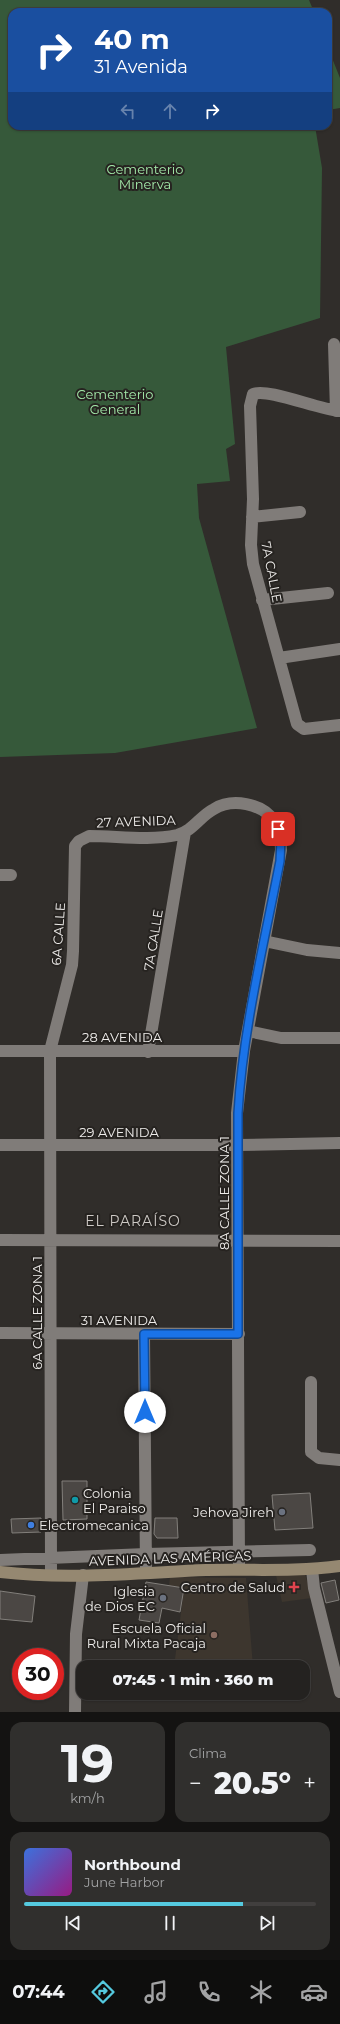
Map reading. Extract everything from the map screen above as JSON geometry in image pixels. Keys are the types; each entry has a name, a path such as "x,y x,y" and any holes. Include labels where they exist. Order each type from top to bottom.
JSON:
{"street":[{"path":"334,344 338,411"},
{"name":"7A CALLE","path":"338,411 263,393 253,394 250,406 252,517 250,545 262,600 297,724 300,728 304,729 340,725"},
{"path":"252,517 300,512"},
{"path":"262,600 328,593"},
{"path":"279,658 340,649"},
{"name":"27 AVENIDA","path":"79,841 89,836 158,837 185,832 213,809 228,804 248,804 259,808 268,814 274,821"},
{"name":"8A CALLE ZONA 1","path":"239,1569 238,1105 244,1051 281,850 281,839 274,821"},
{"name":"7A CALLE","path":"148,1052 185,832"},
{"name":"6A CALLE","path":"50,1051 72,965 75,850 79,841"},
{"path":"264,941 307,950 340,953"},
{"path":"248,1031 281,1038 340,1038"},
{"name":"28 AVENIDA","path":"0,1051 244,1051"},
{"name":"6A CALLE ZONA 1","path":"50,1051 51,1575"},
{"path":"238,1146 340,1143"},
{"name":"29 AVENIDA","path":"0,1145 238,1146"},
{"path":"0,1240 238,1239 340,1241"},
{"name":"31 AVENIDA","path":"0,1333 238,1334"},
{"path":"144,1334 146,1572"},
{"path":"310,1382 312,1452 319,1458 340,1460"},
{"path":"0,1560 51,1557 310,1550"},
{"name":"AVENIDA LAS AMÉRICAS","path":"0,1572 83,1575 239,1569 312,1569 340,1566"},
{"path":"312,1569 314,1588 340,1692"},
{"path":"77,1660 76,1634 83,1575"},
{"path":"74,1712 76,1696"}],"shaded area":[{"name":"Centro de Salud","path":"305,1574 312,1598 282,1602 276,1575"},
{"name":"Escuela Oficial Rural Mixta Pacaja","path":"170,1577 246,1578 252,1660 175,1659 184,1589 169,1586"}],"green space":[{"name":"Cementerio General","path":"0,0 309,0 312,8 8,8 8,130 316,130 322,168 320,318 226,347 235,444 226,449 230,481 197,484 199,518 257,728 115,753 0,757"},
{"path":"332,58 340,78 340,108 332,109"}],"building":[{"name":"Colonia El Paraiso","path":"62,1481 87,1481 87,1519 63,1520"},
{"path":"310,1493 313,1528 275,1530 272,1495"},
{"name":"Electromecanica","path":"41,1518 41,1532 12,1533 11,1519"},
{"path":"155,1518 177,1518 178,1538 157,1538 154,1534"},
{"path":"335,1580 339,1600 326,1603 321,1583"},
{"name":"Iglesia de Dios EC","path":"146,1582 184,1588 180,1612 162,1608 159,1623 139,1620"},
{"path":"0,1591 35,1596 32,1622 0,1619"}],"place":[{"name":"Colonia El Paraiso","path":"75,1500"},
{"name":"Jehova Jireh","path":"282,1512"},
{"name":"Electromecanica","path":"31,1525"},
{"name":"Centro de Salud","path":"294,1587"},
{"name":"Iglesia de Dios EC","path":"163,1598"},
{"name":"Escuela Oficial Rural Mixta Pacaja","path":"214,1635"}],"district":[{"name":"EL PARAÍSO","path":"133,1221"}],"route":[{"path":"145,1412 144,1334 238,1334 239,1089 244,1051 280,861 281,839 278,829"}],"park label":[{"name":"Cementerio Minerva","path":"145,176"}]}
